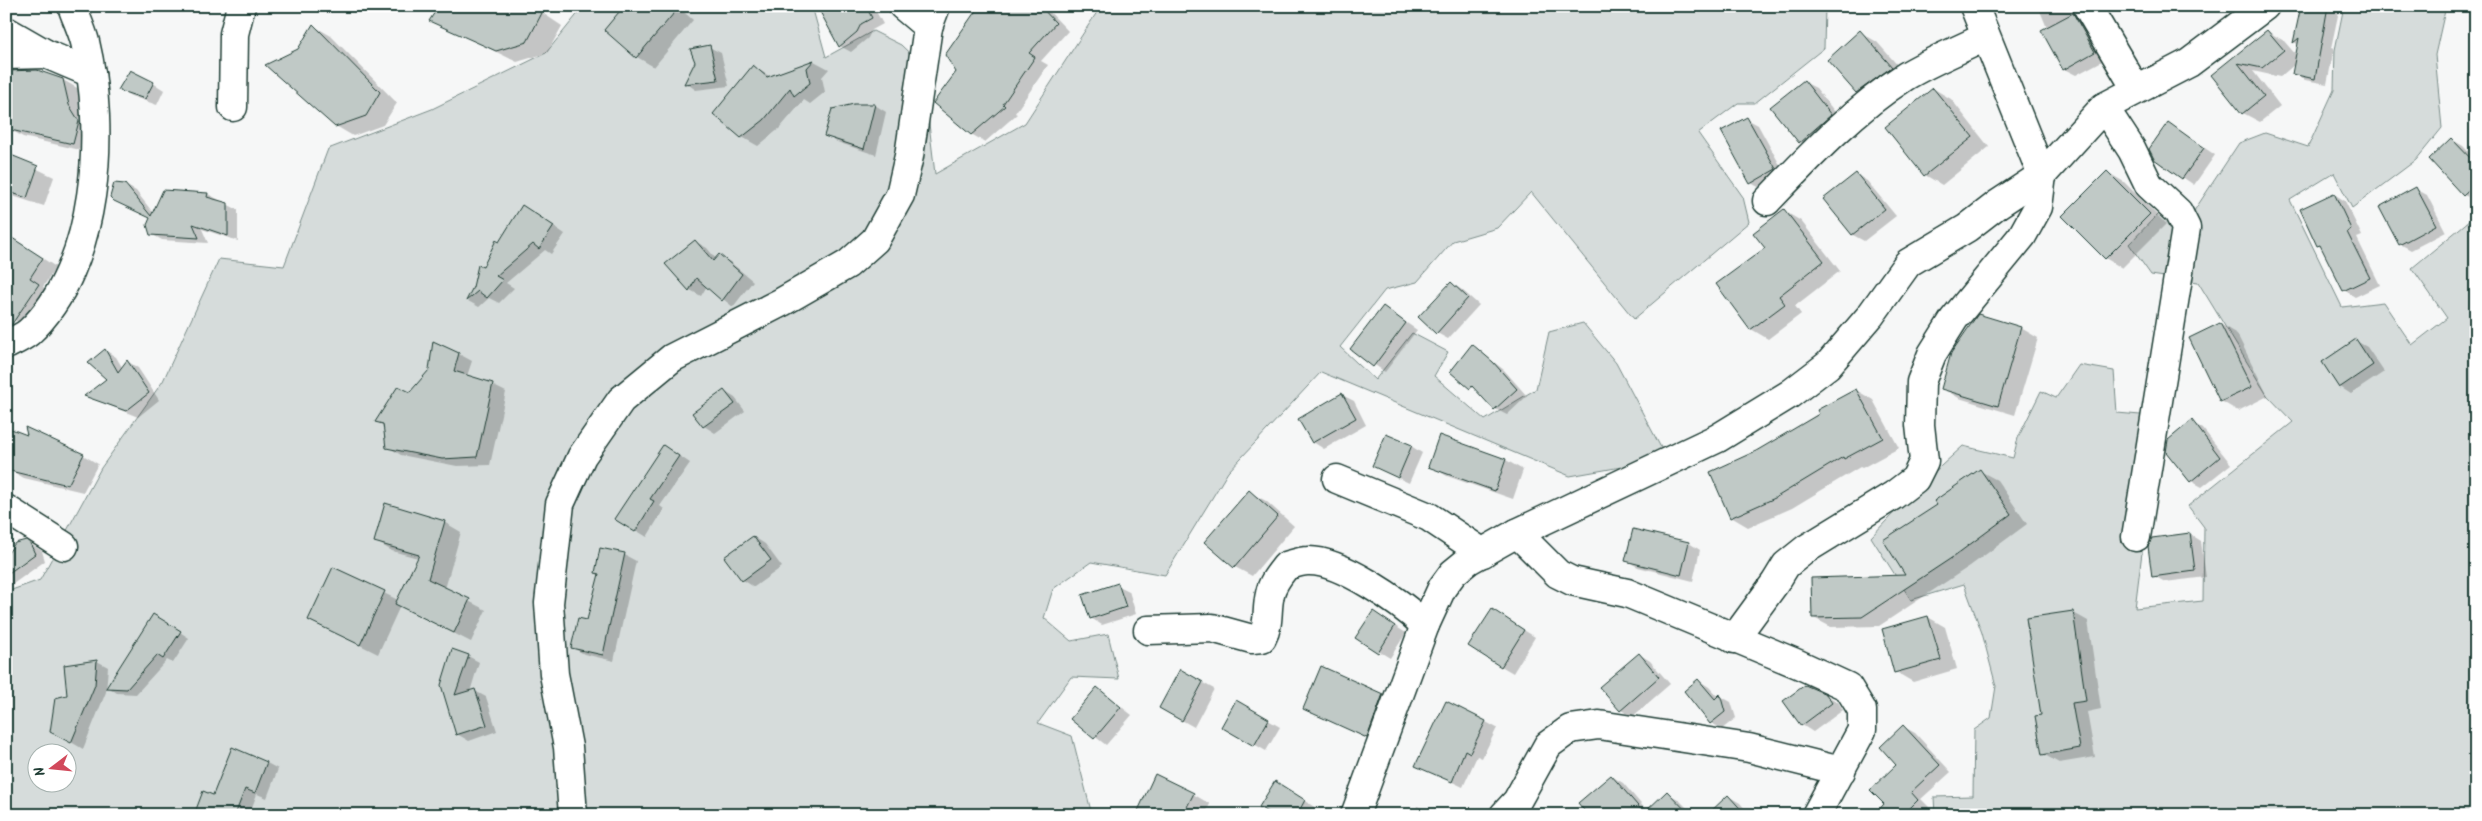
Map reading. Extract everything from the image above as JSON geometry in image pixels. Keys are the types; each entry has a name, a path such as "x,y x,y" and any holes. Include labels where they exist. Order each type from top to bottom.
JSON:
{"street":[{"path":"13,336 50,309 76,263 93,189 96,134 91,73 85,40 72,6"},
{"path":"233,107 234,34 241,6"},
{"path":"574,815 568,747 554,674 549,603 560,504 582,456 621,400 628,394 672,358 782,302 840,269 875,240 900,195 909,156 932,16 903,6"},
{"path":"1734,639 1786,565 1806,548 1894,495 1915,479 1924,462 1920,425 1921,382 1932,354 1954,319 2022,236 2038,206 2042,175 1974,6"},
{"path":"2087,6 2136,89"},
{"path":"1355,815 1389,728 1425,624 1442,588 1453,573 1469,560 1517,533 1718,438 1790,394 1828,365 1870,316 1908,263 1967,228 1998,204 2042,175 2104,107 2189,63 2264,7"},
{"path":"6,32 46,54 91,73"},
{"path":"1767,201 1830,135 1884,91 1908,75 1985,37"},
{"path":"6,55 46,54"},
{"path":"2104,107 2132,150 2149,185 2178,212 2186,228 2136,537"},
{"path":"1338,479 1430,517 1483,553"},
{"path":"6,509 64,546"},
{"path":"1517,533 1558,574 1572,581 1627,593 1798,664 1848,687 1862,710 1862,730 1816,815"},
{"path":"1148,630 1212,628 1252,640 1262,638 1267,628 1270,594 1274,582 1286,566 1309,560 1345,570 1406,607 1425,624"},
{"path":"1504,815 1516,801 1548,745 1570,728 1599,725 1749,748 1841,771"}],"shaded area":[{"path":"584,6 812,6 826,57 873,31 901,45 922,65 935,174 1025,123 1101,6 1825,6 1824,48 1755,103 1738,103 1698,133 1743,197 1749,222 1634,319 1531,192 1497,228 1453,241 1417,282 1385,290 1340,347 1375,380 1412,333 1448,352 1434,376 1485,420 1536,389 1549,332 1583,323 1616,363 1667,459 1570,476 1321,372 1228,472 1165,575 1091,562 1053,589 1044,618 1071,641 1108,634 1119,679 1071,677 1038,723 1072,736 1092,815 6,815 6,592 40,580 101,468 163,381 219,259 284,266 328,149 432,109 546,53"},
{"path":"2344,6 2446,6 2435,55 2442,128 2416,160 2352,208 2334,173 2290,200 2342,307 2383,302 2412,345 2447,318 2412,268 2476,215 2476,815 1935,815 1934,797 1973,796 1974,730 1991,718 1996,686 1982,633 1964,584 1911,600 1871,537 1920,485 1963,446 2013,458 2018,438 2041,391 2056,398 2079,365 2114,371 2117,413 2152,416 2149,497 2135,608 2203,601 2204,527 2188,506 2293,422 2267,395 2198,282 2151,275 2129,244 2159,213 2188,220 2239,143 2265,133 2308,147 2334,90 2335,50"},
{"path":"2471,6 2476,6 2476,35 2471,36"}],"building":[{"path":"439,6 532,6 542,13 527,42 496,51 429,21"},
{"path":"624,6 680,6 636,58 604,30"},
{"path":"817,6 866,6 872,18 861,24 857,32 839,47"},
{"path":"979,6 1040,6 1056,23 1029,53 1035,57 1003,104 1005,106 971,135 933,103 956,72 945,55"},
{"path":"2301,6 2328,6 2315,79 2292,74 2299,38 2293,43"},
{"path":"2073,13 2095,52 2063,70 2041,30"},
{"path":"313,24 380,92 366,116 335,127 265,65 298,49"},
{"path":"1860,30 1892,67 1856,93 1827,60"},
{"path":"2267,30 2284,50 2262,68 2238,63 2264,96 2242,114 2211,75"},
{"path":"710,45 718,80 684,84 695,62 690,49"},
{"path":"814,60 807,68 810,83 794,96 790,88 764,120 741,138 713,114 753,65 767,77"},
{"path":"37,70 63,79 69,105 79,121 73,144 6,129 6,71"},
{"path":"130,70 154,82 145,99 118,90"},
{"path":"1804,80 1831,115 1799,143 1770,107"},
{"path":"1933,88 1973,137 1924,176 1885,127"},
{"path":"854,104 875,104 864,149 824,136 832,109"},
{"path":"1747,117 1776,169 1750,184 1721,131"},
{"path":"2168,122 2204,148 2182,179 2154,159 2149,149"},
{"path":"2451,138 2476,164 2476,184 2463,196 2429,159"},
{"path":"6,153 38,166 27,198 6,191"},
{"path":"2107,171 2150,214 2105,259 2062,216"},
{"path":"1856,173 1885,209 1852,235 1823,199"},
{"path":"114,183 125,184 151,216 163,190 208,193 207,197 228,203 228,236 193,224 199,238 150,235 147,225 150,218 114,201 110,197"},
{"path":"2416,187 2436,225 2399,245 2379,207"},
{"path":"2334,193 2351,229 2347,232 2370,278 2343,291 2320,245 2317,246 2300,209"},
{"path":"522,205 554,226 539,249 533,244 496,276 503,280 487,298 478,291 466,301 473,287 478,265 483,267 496,240 499,242"},
{"path":"1784,209 1824,261 1779,296 1785,304 1750,330 1716,284 1765,248 1753,233"},
{"path":"6,234 43,258 30,278 39,284 12,324 6,327"},
{"path":"695,240 713,261 719,254 742,274 722,301 696,278 689,291 665,264"},
{"path":"1451,282 1468,298 1436,334 1418,317"},
{"path":"1383,306 1406,323 1373,367 1350,349"},
{"path":"1978,314 2021,327 1998,406 1941,389 1951,353"},
{"path":"2220,323 2252,387 2220,402 2189,338"},
{"path":"2356,339 2373,365 2339,388 2322,362"},
{"path":"433,341 459,353 454,371 493,383 477,457 442,459 386,448 383,424 375,422 398,386 410,392 429,370"},
{"path":"1472,344 1493,362 1517,389 1494,410 1472,386 1470,389 1450,372"},
{"path":"105,349 118,372 127,360 149,393 126,411 84,396 106,379 88,363"},
{"path":"1856,389 1883,438 1844,459 1843,457 1775,498 1730,518 1710,472 1756,451 1819,414 1817,410"},
{"path":"724,390 735,404 703,427 692,413"},
{"path":"1342,393 1356,418 1312,443 1298,419"},
{"path":"2192,420 2220,457 2190,482 2166,452 2168,440"},
{"path":"6,427 27,435 25,427 84,454 68,485 6,470"},
{"path":"1386,434 1412,445 1398,478 1372,466"},
{"path":"1439,435 1506,459 1495,491 1428,467"},
{"path":"663,445 679,456 650,499 654,501 635,532 614,519"},
{"path":"1980,469 2011,514 1953,557 1862,617 1812,618 1811,578 1905,575 1883,540 1937,505 1934,501"},
{"path":"1249,490 1278,516 1234,568 1204,542"},
{"path":"385,503 445,521 428,579 470,599 454,633 395,604 419,555 374,542"},
{"path":"1633,529 1689,542 1681,575 1625,561"},
{"path":"2190,533 2195,571 2152,577 2148,546 2152,538"},
{"path":"753,536 771,560 742,581 724,557"},
{"path":"26,540 30,543 35,554 6,575 6,556 15,543"},
{"path":"600,548 625,553 603,655 571,648 578,618 587,620 599,574 595,573"},
{"path":"333,567 385,591 360,645 308,620"},
{"path":"1118,583 1126,607 1090,619 1082,595"},
{"path":"1492,609 1524,630 1501,667 1468,646"},
{"path":"1373,611 1395,626 1378,653 1355,638"},
{"path":"2073,611 2086,701 2072,703 2080,748 2042,755 2035,716 2041,715 2026,618"},
{"path":"153,614 181,631 163,659 157,655 127,689 106,688"},
{"path":"1928,616 1941,660 1894,673 1882,629"},
{"path":"452,649 469,655 455,695 475,689 487,725 456,735 441,685"},
{"path":"1639,653 1659,677 1620,711 1599,687"},
{"path":"97,660 95,685 71,743 50,732 55,698 67,695 64,665"},
{"path":"1321,666 1383,694 1367,738 1303,709"},
{"path":"1180,669 1203,682 1182,721 1159,708"},
{"path":"1698,679 1715,699 1720,694 1725,712 1710,724 1684,691"},
{"path":"1805,685 1826,694 1832,703 1801,726 1783,701"},
{"path":"1097,687 1121,707 1094,739 1070,719"},
{"path":"1236,700 1269,719 1254,746 1221,727"},
{"path":"1446,701 1486,721 1470,753 1465,750 1452,782 1415,766"},
{"path":"1903,725 1940,765 1911,792 1918,800 1903,815 1874,815 1884,804 1870,790 1896,765 1880,747"},
{"path":"232,747 267,762 255,793 245,789 235,815 194,815 203,791 213,795"},
{"path":"1155,774 1194,793 1183,815 1136,815"},
{"path":"1611,775 1644,813 1667,791 1690,815 1588,815 1578,803"},
{"path":"1275,781 1305,800 1297,815 1272,815 1259,807"},
{"path":"1728,795 1746,815 1707,815"}]}
